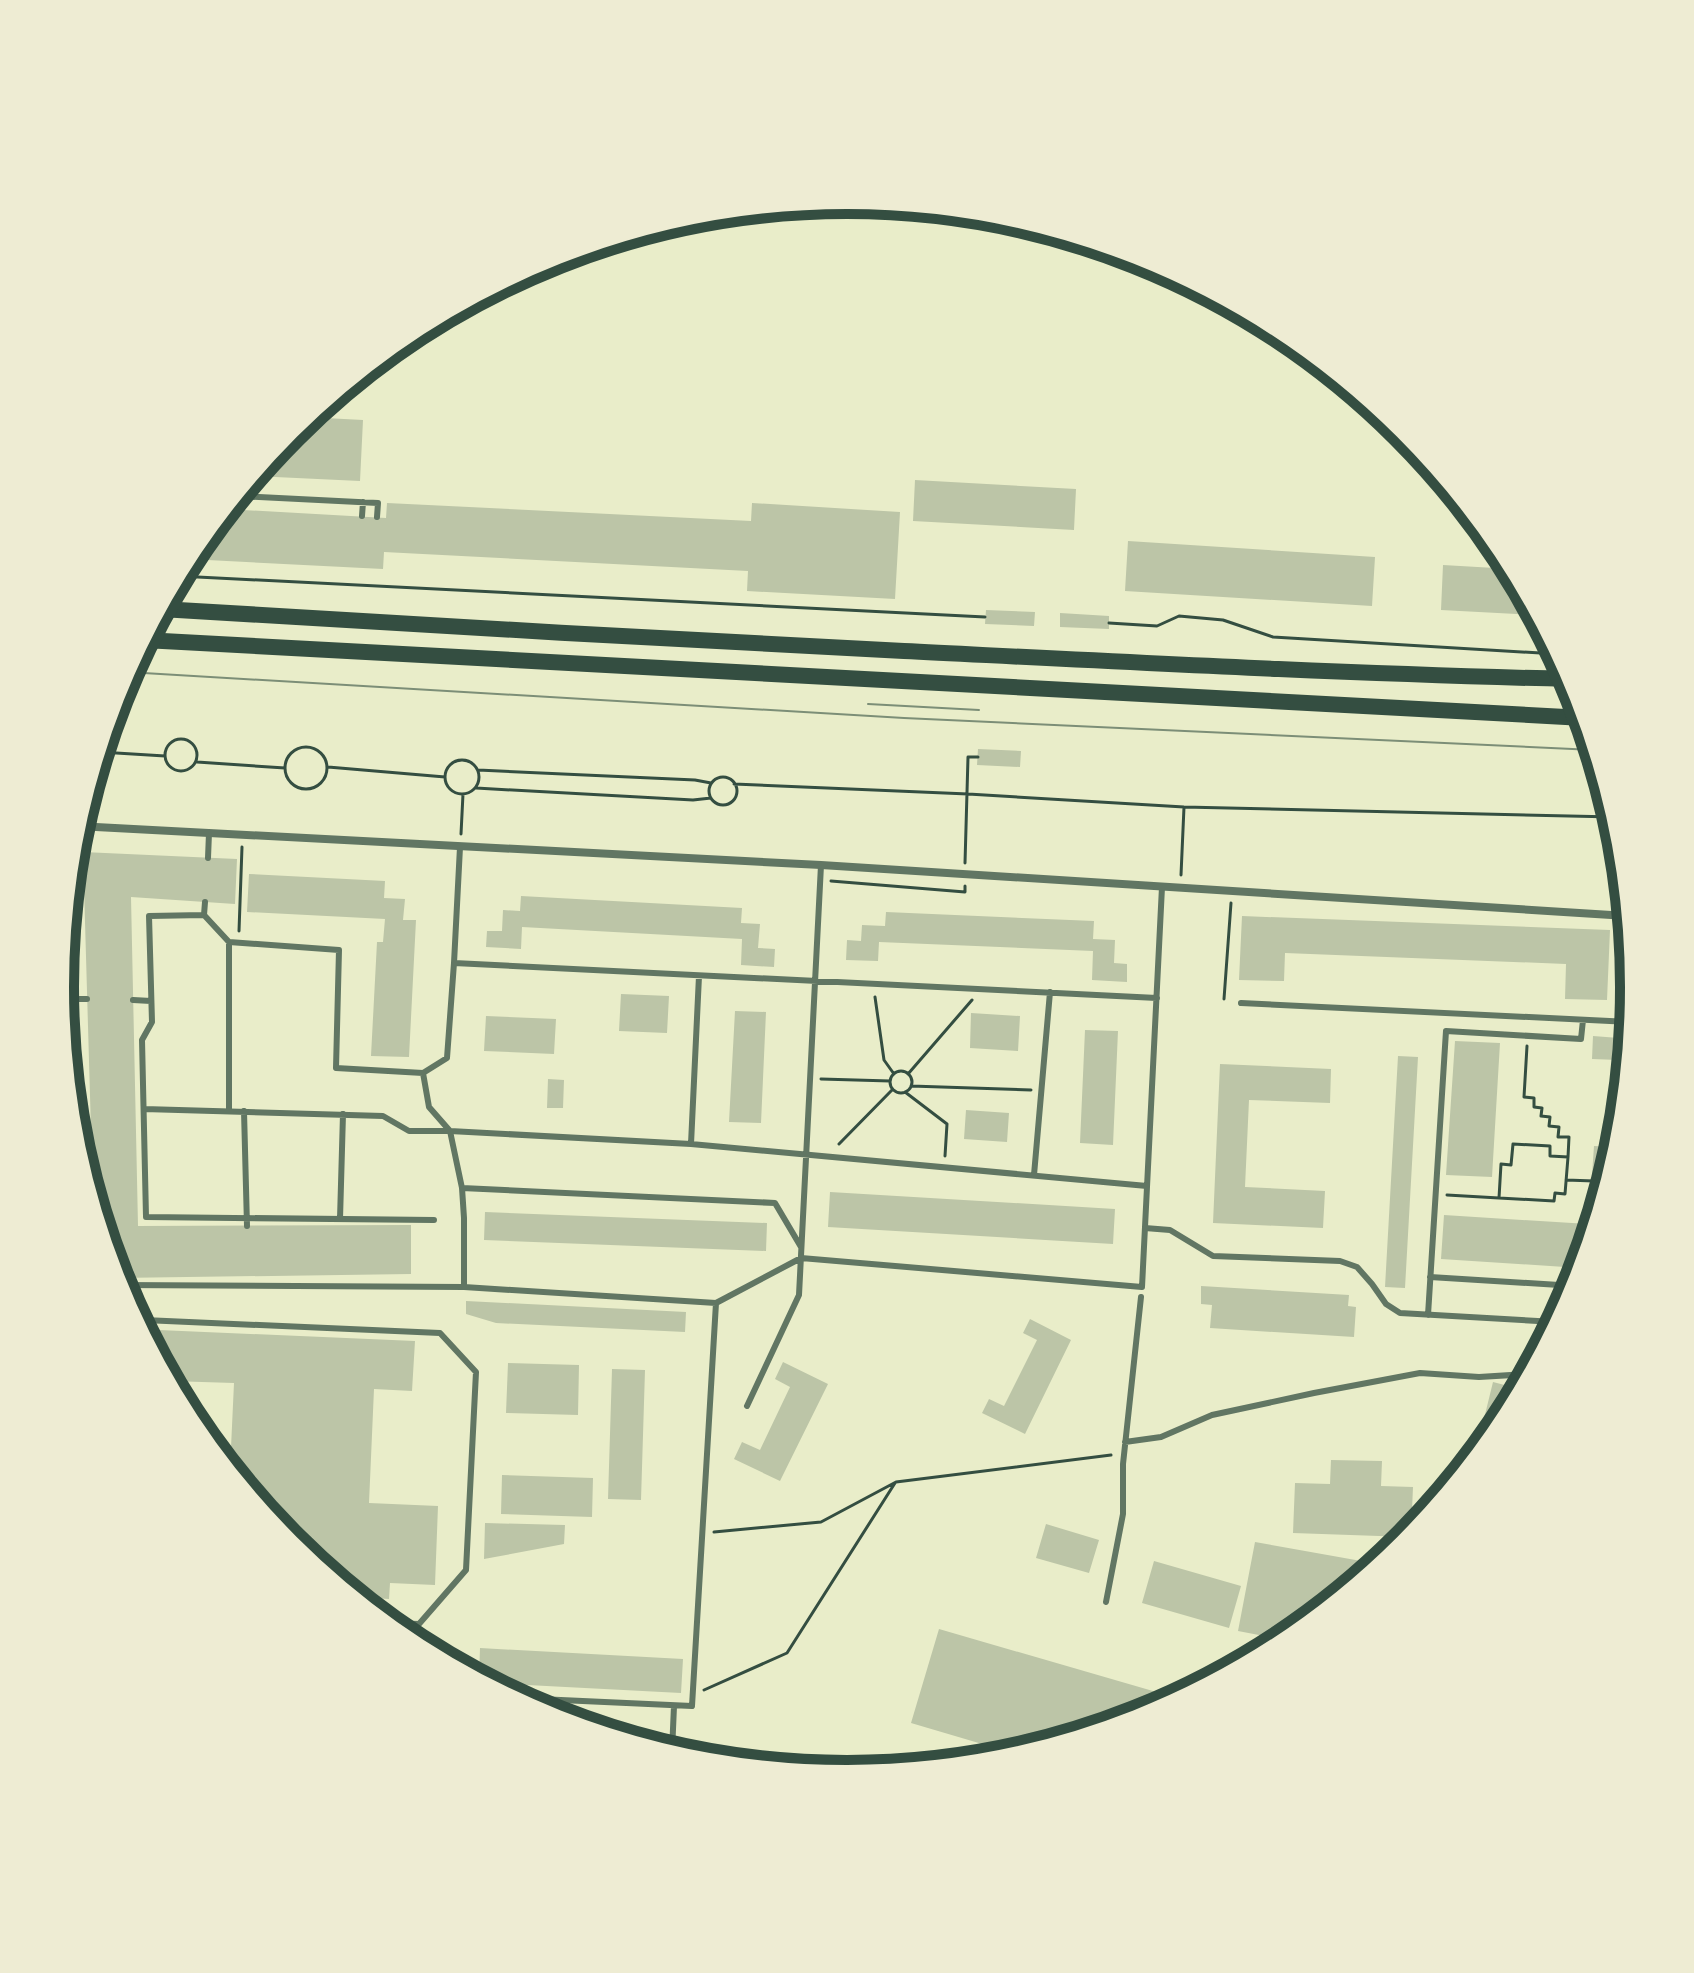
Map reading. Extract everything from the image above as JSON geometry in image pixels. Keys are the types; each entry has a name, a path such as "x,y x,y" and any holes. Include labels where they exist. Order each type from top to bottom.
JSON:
{"main road":[{"path":"173,610 1220,667 1555,679"},
{"path":"156,641 1571,717"}],"street":[{"path":"91,829 821,865 1616,915"}],"lane":[{"path":"250,497 378,503 377,517"},
{"path":"362,516 363,502"},
{"path":"208,858 209,833"},
{"path":"205,902 204,915 229,942 339,950 336,1068 423,1073 447,1058 460,847"},
{"path":"747,1406 799,1295 821,865"},
{"path":"134,1285 464,1287 716,1303 801,1258 1142,1287 1162,887"},
{"path":"204,915 149,916 152,1022 142,1040 146,1217 434,1220"},
{"path":"229,942 229,1111"},
{"path":"454,963 1157,998"},
{"path":"691,1144 699,976"},
{"path":"1034,1175 1050,992"},
{"path":"75,999 87,999"},
{"path":"133,1000 151,1001"},
{"path":"1241,1003 1619,1022"},
{"path":"1428,1315 1446,1031 1581,1039 1583,1020"},
{"path":"423,1073 429,1107 450,1131 462,1188 464,1287"},
{"path":"144,1109 383,1116 409,1131 691,1144 1147,1186"},
{"path":"244,1111 247,1226"},
{"path":"340,1219 343,1114"},
{"path":"462,1188 775,1203 802,1247"},
{"path":"1145,1228 1170,1230 1213,1256 1340,1261 1357,1267 1386,1304 1400,1313 1543,1321"},
{"path":"1433,1241 1442,1241"},
{"path":"1432,1251 1442,1251"},
{"path":"247,1275 247,1286"},
{"path":"1430,1277 1560,1285"},
{"path":"1106,1602 1123,1514 1124,1454 1141,1297"},
{"path":"548,1700 692,1706 716,1303"},
{"path":"150,1320 440,1333 476,1372 466,1570 419,1624 410,1624"},
{"path":"1125,1442 1161,1437 1212,1415 1420,1373 1479,1377 1515,1375"},
{"path":"673,1739 674,1706"}],"path":[{"path":"192,577 985,617"},
{"path":"1109,623 1157,626 1179,616 1223,620 1273,637 1544,653"},
{"path":"195,761 195,748 190,742 181,739 169,744 165,756 168,764 176,770 185,770 195,761 285,768"},
{"path":"306,747 323,755 328,767 319,785 306,790 289,781 285,768 294,751 306,747"},
{"path":"110,753 165,756"},
{"path":"820,880 965,892 968,757 978,757"},
{"path":"476,788 478,770 472,763 459,760 451,764 445,777 451,789 463,794 476,788 693,800 711,798 720,804 728,804 736,795 734,784 721,777 711,783 478,770"},
{"path":"328,767 445,777"},
{"path":"711,783 711,798"},
{"path":"734,784 1184,807 1601,817"},
{"path":"460,847 463,794"},
{"path":"1180,888 1184,807"},
{"path":"238,943 242,835"},
{"path":"1224,999 1231,903"},
{"path":"872,983 884,1060 894,1074"},
{"path":"908,1074 982,988"},
{"path":"1436,1194 1554,1201 1555,1193 1565,1194 1569,1137 1558,1137 1559,1127 1549,1126 1550,1117 1541,1116 1542,1108 1534,1107 1534,1098 1524,1097 1528,1036"},
{"path":"901,1071 908,1074 912,1081 905,1092 892,1090 890,1081 894,1074 901,1071"},
{"path":"810,1079 890,1081"},
{"path":"911,1086 1042,1091"},
{"path":"827,1156 892,1090"},
{"path":"905,1092 947,1124 944,1166"},
{"path":"1499,1198 1501,1164 1511,1165 1513,1144 1550,1146 1550,1156 1568,1157"},
{"path":"1566,1180 1594,1181 1594,1188"},
{"path":"703,1533 821,1522 896,1482 1124,1454"},
{"path":"693,1695 787,1653 896,1482"}],"building":[{"path":"323,418 363,420 360,481 266,477"},
{"path":"915,480 1076,489 1074,530 913,521"},
{"path":"387,503 751,521 752,503 900,512 895,599 747,591 748,571 384,552 383,569 202,560 239,510 386,518"},
{"path":"1128,541 1375,557 1372,606 1125,591"},
{"path":"1443,565 1497,568 1524,614 1441,610"},
{"path":"986,610 1035,612 1034,626 985,624"},
{"path":"1060,613 1109,616 1109,629 1060,627"},
{"path":"978,749 1021,751 1020,767 977,765"},
{"path":"86,852 237,859 235,904 131,897 138,1226 411,1225 411,1274 131,1278 100,1187 92,1148 84,870"},
{"path":"249,874 385,881 384,898 405,899 403,920 416,920 409,1057 371,1056 377,942 383,942 385,919 247,912"},
{"path":"521,896 742,908 741,923 760,924 758,948 775,949 774,967 741,965 742,939 522,927 521,949 486,947 487,931 502,931 503,910 520,911"},
{"path":"886,912 1094,921 1093,939 1115,940 1114,963 1127,964 1127,982 1092,980 1093,951 879,942 878,961 846,960 847,940 861,941 862,925 885,926"},
{"path":"1242,916 1610,930 1607,1000 1565,999 1566,964 1285,953 1284,981 1239,980"},
{"path":"621,994 669,996 667,1033 619,1031"},
{"path":"735,1011 766,1012 761,1123 729,1122"},
{"path":"971,1013 1020,1016 1018,1051 970,1048"},
{"path":"486,1016 556,1019 554,1054 484,1051"},
{"path":"1085,1030 1118,1031 1113,1145 1080,1143"},
{"path":"1593,1036 1618,1038 1616,1060 1592,1059"},
{"path":"1455,1041 1500,1043 1492,1177 1446,1175"},
{"path":"1398,1056 1418,1057 1405,1288 1385,1287"},
{"path":"1220,1064 1331,1069 1330,1103 1249,1100 1245,1187 1325,1191 1323,1228 1213,1223"},
{"path":"548,1079 564,1080 563,1108 547,1108"},
{"path":"966,1110 1009,1113 1007,1142 964,1139"},
{"path":"1594,1146 1603,1146 1597,1175 1592,1175"},
{"path":"830,1192 1115,1209 1113,1244 828,1227"},
{"path":"485,1212 767,1223 766,1251 484,1240"},
{"path":"1444,1215 1583,1224 1567,1267 1441,1259"},
{"path":"1201,1286 1349,1295 1348,1306 1356,1307 1354,1337 1210,1328 1212,1305 1201,1304"},
{"path":"466,1301 686,1312 685,1332 496,1323 466,1314"},
{"path":"1030,1319 1071,1340 1025,1434 982,1413 989,1399 1004,1406 1037,1340 1023,1333"},
{"path":"159,1330 415,1341 412,1391 374,1389 369,1503 438,1506 435,1585 390,1583 389,1599 374,1598 337,1568 300,1533 231,1453 234,1383 183,1381 159,1337"},
{"path":"783,1362 828,1384 780,1481 734,1459 742,1442 760,1450 790,1387 775,1379"},
{"path":"508,1363 579,1365 578,1415 506,1413"},
{"path":"612,1369 645,1370 641,1500 608,1499"},
{"path":"1493,1382 1508,1386 1490,1416 1482,1427"},
{"path":"1331,1460 1382,1461 1381,1486 1413,1487 1412,1514 1390,1536 1293,1533 1295,1483 1330,1484"},
{"path":"502,1475 593,1478 592,1517 501,1514"},
{"path":"485,1523 565,1525 564,1544 484,1559"},
{"path":"1046,1524 1099,1540 1089,1573 1036,1558"},
{"path":"1255,1542 1364,1561 1318,1600 1265,1636 1238,1631"},
{"path":"1154,1561 1241,1586 1229,1628 1142,1603"},
{"path":"939,1629 1160,1693 1047,1733 990,1746 911,1723"},
{"path":"480,1648 683,1659 681,1693 515,1684 479,1666"}],"tram line":[{"path":"141,673 904,718 1583,749"},
{"path":"868,704 979,710"}]}
